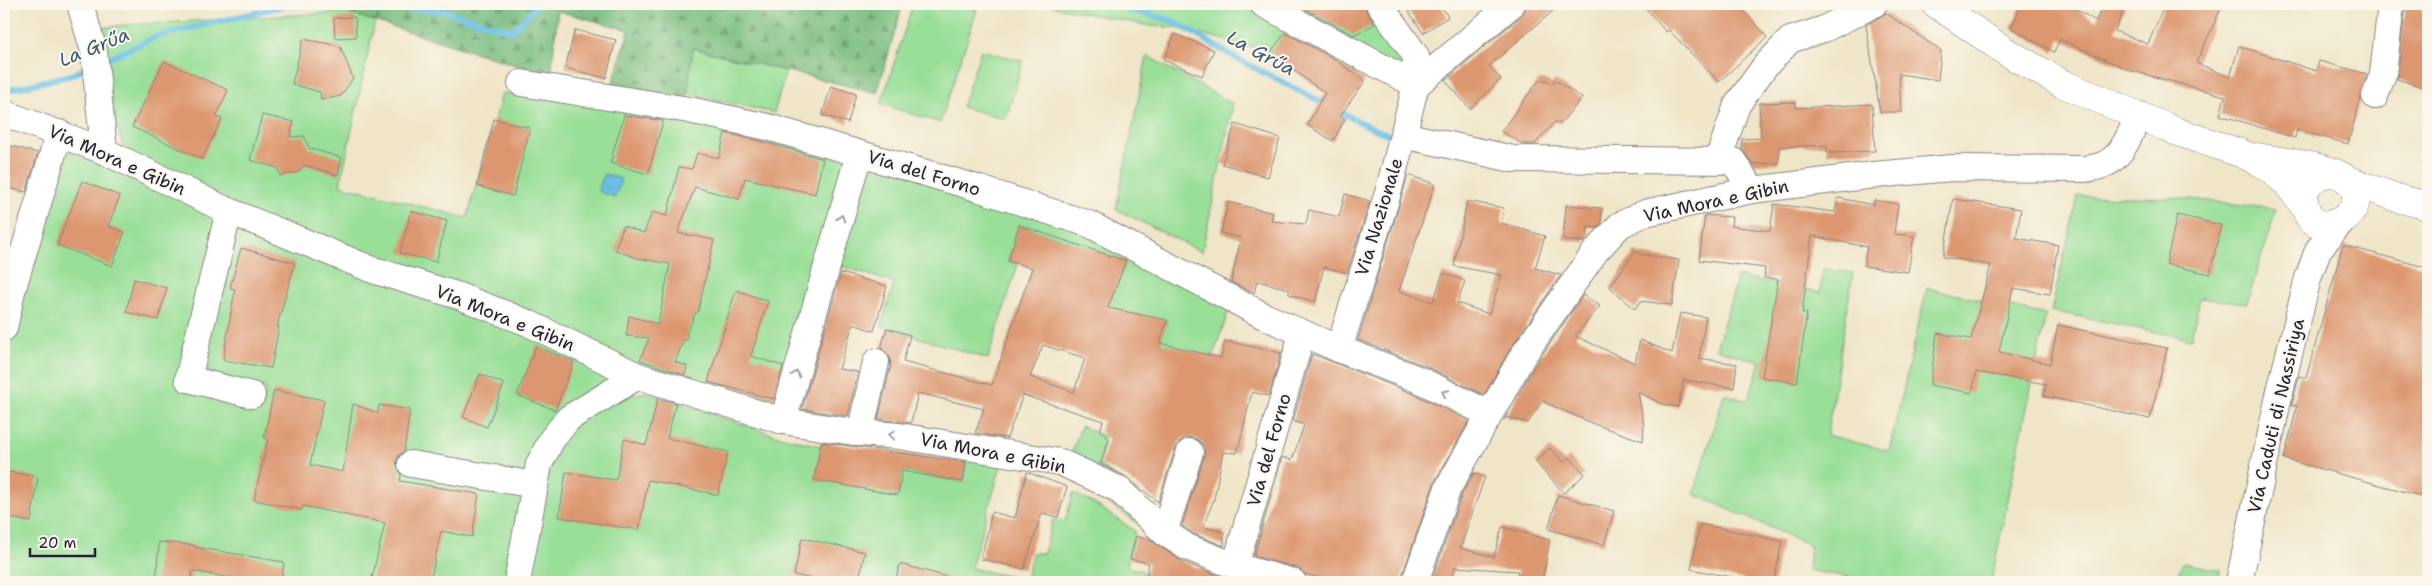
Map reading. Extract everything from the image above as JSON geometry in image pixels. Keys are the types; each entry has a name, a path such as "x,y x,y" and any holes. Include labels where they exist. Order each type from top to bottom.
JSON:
{"main road":[{"path":"1936,4 1956,20 2063,84 2175,131 2243,154 2339,176 2397,198 2428,206"},
{"path":"2243,154 2267,166 2287,183 2313,219 2327,224 2345,218 2366,206 2397,198"},
{"path":"2306,210 2305,190 2309,182 2316,177 2339,176 2351,185 2355,200 2345,218"}],"street":[{"path":"80,4 95,62 104,151"},
{"path":"1263,4 1416,85 1512,4"},
{"path":"1718,160 1737,105 1765,66 1790,40 1824,29 1874,4"},
{"path":"2375,96 2383,74 2391,4"},
{"name":"Via Nazionale","path":"1339,349 1388,193 1416,85 1416,56 1388,8"},
{"name":"Via del Forno","path":"521,83 689,110 768,127 1089,224 1264,316 1302,334 1412,376 1489,414"},
{"name":"Via Mora e Gibin","path":"4,113 104,151 229,211 373,270 459,296 528,323 638,376 783,421 860,433 900,436 992,449 1060,462 1118,489 1164,532 1187,547 1235,566 1293,582"},
{"name":"Via Mora e Gibin","path":"1415,582 1448,488 1489,414 1522,357 1573,282 1595,252 1620,225 1645,214 1752,190 1874,175 1952,168 2094,168 2104,166 2117,157 2139,115"},
{"path":"4,328 12,291 59,133"},
{"path":"1403,135 1513,159 1733,161 1752,190"},
{"path":"783,421 859,154"},
{"path":"2306,210 2316,236 2318,250"},
{"path":"229,211 188,380 252,395"},
{"name":"Via Caduti di Nassiriya","path":"2239,582 2280,391 2308,278 2318,250 2345,218"},
{"name":"Via del Forno","path":"1235,566 1302,334"},
{"path":"860,433 876,362"},
{"path":"518,582 534,485 539,464 552,439 569,418 638,376"},
{"path":"1164,532 1190,452"},
{"path":"411,464 534,485"}],"green space":[{"path":"348,4 903,4 877,93 693,48 686,104 612,86 629,30 558,11 551,76 345,12"},
{"path":"913,4 958,4 977,10 940,123 881,104"},
{"path":"1051,4 1261,4 1412,87 1172,27 1150,26 1056,7"},
{"path":"1268,4 1375,4 1412,79"},
{"path":"345,12 375,21 340,185 467,218 502,93 627,105 854,157 775,427 129,170 91,29 124,25"},
{"path":"692,48 786,71 774,113 687,93"},
{"path":"981,50 1023,61 1006,119 962,107"},
{"path":"1147,56 1233,104 1202,252 1116,209"},
{"path":"58,146 129,178 223,213 180,387 262,406 266,388 198,369 234,222 467,308 638,386 602,397 530,487 522,582 4,582 4,353 12,308"},
{"path":"863,160 1087,229 1230,307 1213,356 1159,346 1167,320 1103,321 1126,261 1019,225 1008,261 1018,264 988,359 881,326 894,283 836,264"},
{"path":"2078,196 2182,198 2276,209 2247,303 2200,298 2191,339 2051,311"},
{"path":"1823,269 1853,273 1827,435 1889,451 1927,288 2046,315 1991,582 1859,582 1859,579 1808,570 1810,545 1694,494 1724,394 1748,401 1760,362 1716,349 1738,276 1820,293"},
{"path":"645,392 775,435 820,446 898,495 902,471 963,482 967,456 1001,466 971,568 1026,580 1032,553 1044,553 1053,519 1065,522 1073,493 1093,503 1135,531 1127,566 1147,573 1145,582 528,582 556,433 603,403"},
{"path":"1081,426 1105,437 1096,475 1101,465 1166,526 1159,538 1065,473"},
{"path":"2183,563 2220,570 2219,582 2174,582"}],"water":[{"path":"604,174 621,179 615,197 598,191"}],"building":[{"path":"1306,4 1364,4 1367,13 1375,24 1354,35 1303,8"},
{"path":"1397,4 1440,4 1448,17 1423,33 1406,7 1401,10"},
{"path":"1527,4 1561,4 1489,66 1501,79 1470,109 1445,80 1522,15"},
{"path":"1642,4 1738,4 1767,37 1719,82 1669,30 1666,32"},
{"path":"2022,4 2067,4 2096,21 2103,4 2126,4 2115,31 2148,44 2165,4 2223,4 2196,63 2230,77 2239,46 2316,71 2319,61 2367,74 2348,144 2297,130 2295,138 2220,115 2225,96 2129,70 2060,39 2054,52 2011,28"},
{"path":"2406,4 2428,4 2428,89 2397,79"},
{"path":"1886,13 1941,51 1938,80 1899,74 1901,112 1880,112 1866,25"},
{"path":"355,17 356,37 335,38 334,18"},
{"path":"575,30 616,40 606,78 565,68"},
{"path":"1285,33 1333,58 1365,81 1340,116 1345,119 1333,141 1307,125 1325,93 1270,53"},
{"path":"1175,34 1214,50 1202,76 1164,60"},
{"path":"303,39 340,46 353,78 341,96 321,100 320,92 292,84"},
{"path":"164,61 228,90 216,117 222,119 202,159 132,127"},
{"path":"1539,80 1546,80 1552,84 1555,80 1582,98 1560,124 1555,122 1535,144 1522,144 1501,131"},
{"path":"831,86 856,94 848,123 822,115"},
{"path":"1796,102 1796,108 1872,104 1875,151 1827,153 1827,145 1779,147 1779,163 1753,164 1742,150 1742,139 1761,138 1759,103"},
{"path":"262,115 294,122 290,137 304,136 309,148 342,158 338,175 304,165 299,172 280,176 278,168 250,160"},
{"path":"624,115 663,121 648,174 610,163"},
{"path":"494,119 530,128 513,196 477,186"},
{"path":"1235,124 1280,138 1268,177 1222,164"},
{"path":"725,133 823,159 815,194 745,178 739,199 695,187 678,233 714,240 698,312 696,312 687,332 687,340 684,340 675,362 687,366 685,375 640,360 649,338 626,336 629,316 658,324 670,264 637,258 615,250 623,226 644,233 652,212 667,216 679,167 692,169 697,153 719,158"},
{"path":"4,144 38,153 26,192 4,187"},
{"path":"1408,175 1435,184 1399,291 1433,302 1443,273 1465,281 1457,303 1489,314 1502,275 1454,266 1467,201 1504,208 1501,223 1545,236 1535,268 1561,275 1510,349 1484,395 1425,366 1358,340"},
{"path":"82,181 120,196 108,226 125,232 112,266 57,245"},
{"path":"1345,194 1370,201 1347,273 1324,267 1315,302 1289,294 1289,289 1257,281 1254,293 1231,282 1241,238 1221,233 1228,202 1273,213 1271,221 1306,224 1309,210 1339,217"},
{"path":"1838,198 1874,205 1874,200 1898,204 1894,234 1914,236 1908,272 1864,266 1867,247 1812,236 1802,313 1807,313 1797,383 1762,377 1778,279 1764,278 1765,268 1699,260 1705,215 1732,217 1731,226 1770,231 1774,204 1835,212"},
{"path":"1953,199 2021,209 2016,238 2058,245 2050,294 2013,288 1999,352 2050,364 2058,325 2167,348 2150,419 2044,396 2046,384 1976,372 1972,393 1930,385 1937,333 1971,339 1991,265 1943,257"},
{"path":"1566,205 1602,208 1601,224 1597,228 1588,227 1587,238 1584,242 1563,240"},
{"path":"411,211 447,221 436,262 400,253"},
{"path":"2177,215 2221,225 2210,274 2166,264"},
{"path":"1019,225 1126,261 1108,308 1167,320 1160,343 1221,358 1225,341 1281,353 1269,396 1252,392 1237,453 1223,452 1214,499 1203,527 1224,532 1224,546 1194,534 1182,526 1204,456 1205,448 1195,438 1186,437 1176,447 1158,502 1125,476 1101,464 1109,439 1100,431 1103,421 1023,395 1007,438 975,433 984,409 918,393 911,423 878,419 891,365 890,357 881,348 887,328 910,335 903,362 992,385 1032,268 1008,261","holes":["1043,345 1085,358 1074,392 1030,377"]},
{"path":"2343,245 2428,268 2428,498 2284,459 2297,406 2292,405 2299,376 2306,378"},
{"path":"241,248 295,263 277,326 279,326 271,368 223,360 235,289 230,288"},
{"path":"1635,251 1640,254 1679,260 1672,305 1641,301 1635,309 1610,287"},
{"path":"841,273 887,286 874,331 853,324 839,369 858,372 848,416 802,409"},
{"path":"134,279 167,288 158,320 126,312"},
{"path":"736,290 768,301 751,356 783,366 774,399 708,382"},
{"path":"1583,295 1600,306 1575,336 1635,363 1640,340 1672,353 1680,313 1706,317 1699,358 1737,364 1734,388 1684,380 1678,407 1662,404 1638,392 1644,425 1643,441 1594,424 1542,401 1528,423 1506,417 1504,420 1535,365"},
{"path":"536,346 574,362 555,410 517,395"},
{"path":"1312,354 1414,394 1469,421 1434,483 1400,582 1334,582 1305,574 1297,568 1254,556 1282,457 1292,460 1304,425 1293,421"},
{"path":"480,374 504,384 487,427 463,417"},
{"path":"274,390 324,400 310,465 343,472 353,404 378,413 379,405 410,410 404,451 399,455 396,462 401,475 400,481 479,494 472,537 441,531 430,582 371,582 385,523 303,506 302,510 254,500 268,438 264,438"},
{"path":"658,398 676,403 667,438 728,452 718,495 648,480 639,530 559,517 566,472 616,480 624,439 646,445"},
{"path":"821,442 966,462 963,482 902,471 898,495 814,480"},
{"path":"1550,448 1564,462 1569,457 1585,474 1564,493 1535,462"},
{"path":"4,471 38,477 31,522 4,517"},
{"path":"1027,472 1067,487 1058,517 1042,513 1024,569 981,559 992,512 1015,518"},
{"path":"1474,473 1485,477 1460,548 1494,557 1502,527 1550,540 1542,582 1516,582 1518,571 1455,567 1450,582 1431,582 1462,494"},
{"path":"1558,495 1614,511 1604,545 1548,529"},
{"path":"1700,524 1782,541 1774,582 1755,582 1691,569"},
{"path":"1136,536 1152,541 1181,561 1223,578 1223,582 1145,582 1149,563 1130,559"},
{"path":"802,538 865,552 859,579 841,575 839,582 826,582 794,575"},
{"path":"159,542 194,545 194,547 284,562 281,582 255,582 192,571 191,582 156,582"},
{"path":"900,564 948,577 948,582 895,582"}],"waterway":[{"name":"La Grűa","path":"100,62 158,36 288,5 439,10 512,31 538,4"},
{"name":"La Grűa","path":"1110,4 1173,21 1239,60 1327,105"},
{"name":"La Grűa","path":"4,91 71,75 89,67"},
{"name":"La Grűa","path":"1336,110 1395,137"}]}
